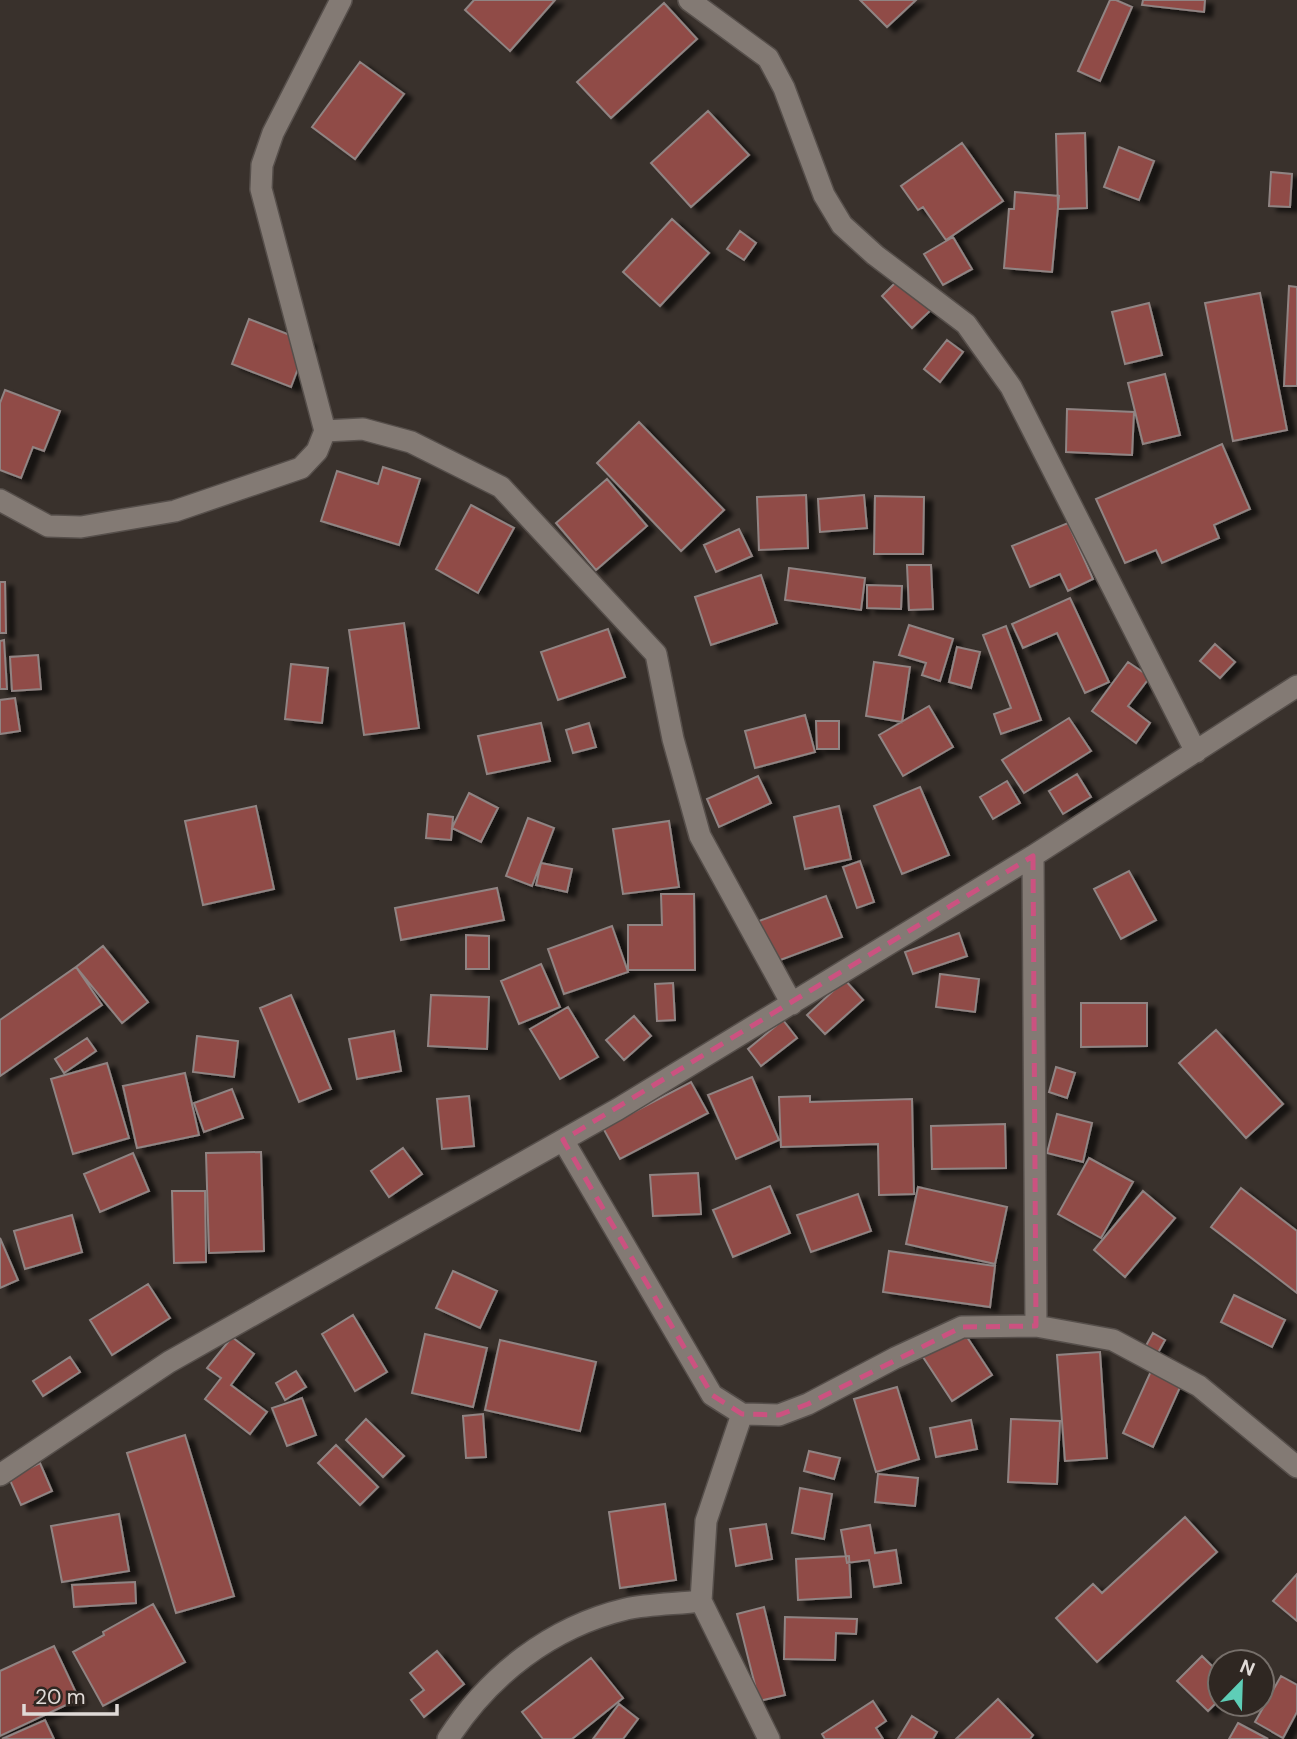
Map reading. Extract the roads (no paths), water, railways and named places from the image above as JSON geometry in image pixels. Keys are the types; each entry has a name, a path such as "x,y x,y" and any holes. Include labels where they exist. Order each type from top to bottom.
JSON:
{"street":[{"path":"0,500 48,526 81,527 175,512 301,468 317,452 325,431 261,189 262,165 273,133 341,0"},
{"path":"689,0 768,58 784,88 824,195 842,225 874,255 966,324 1011,387 1196,752"},
{"path":"325,431 363,429 411,442 501,487 656,654 673,738 700,836 792,1004"},
{"path":"0,1475 169,1362 618,1110 1033,856 1297,685"},
{"path":"1033,856 1036,1326"},
{"path":"563,1140 712,1395 742,1414 779,1415 798,1408 962,1327 1036,1326 1113,1340 1199,1385 1297,1467"},
{"path":"742,1414 706,1521 701,1601 769,1739"},
{"path":"448,1739 464,1714 516,1662 566,1629 627,1609 701,1601"}]}
